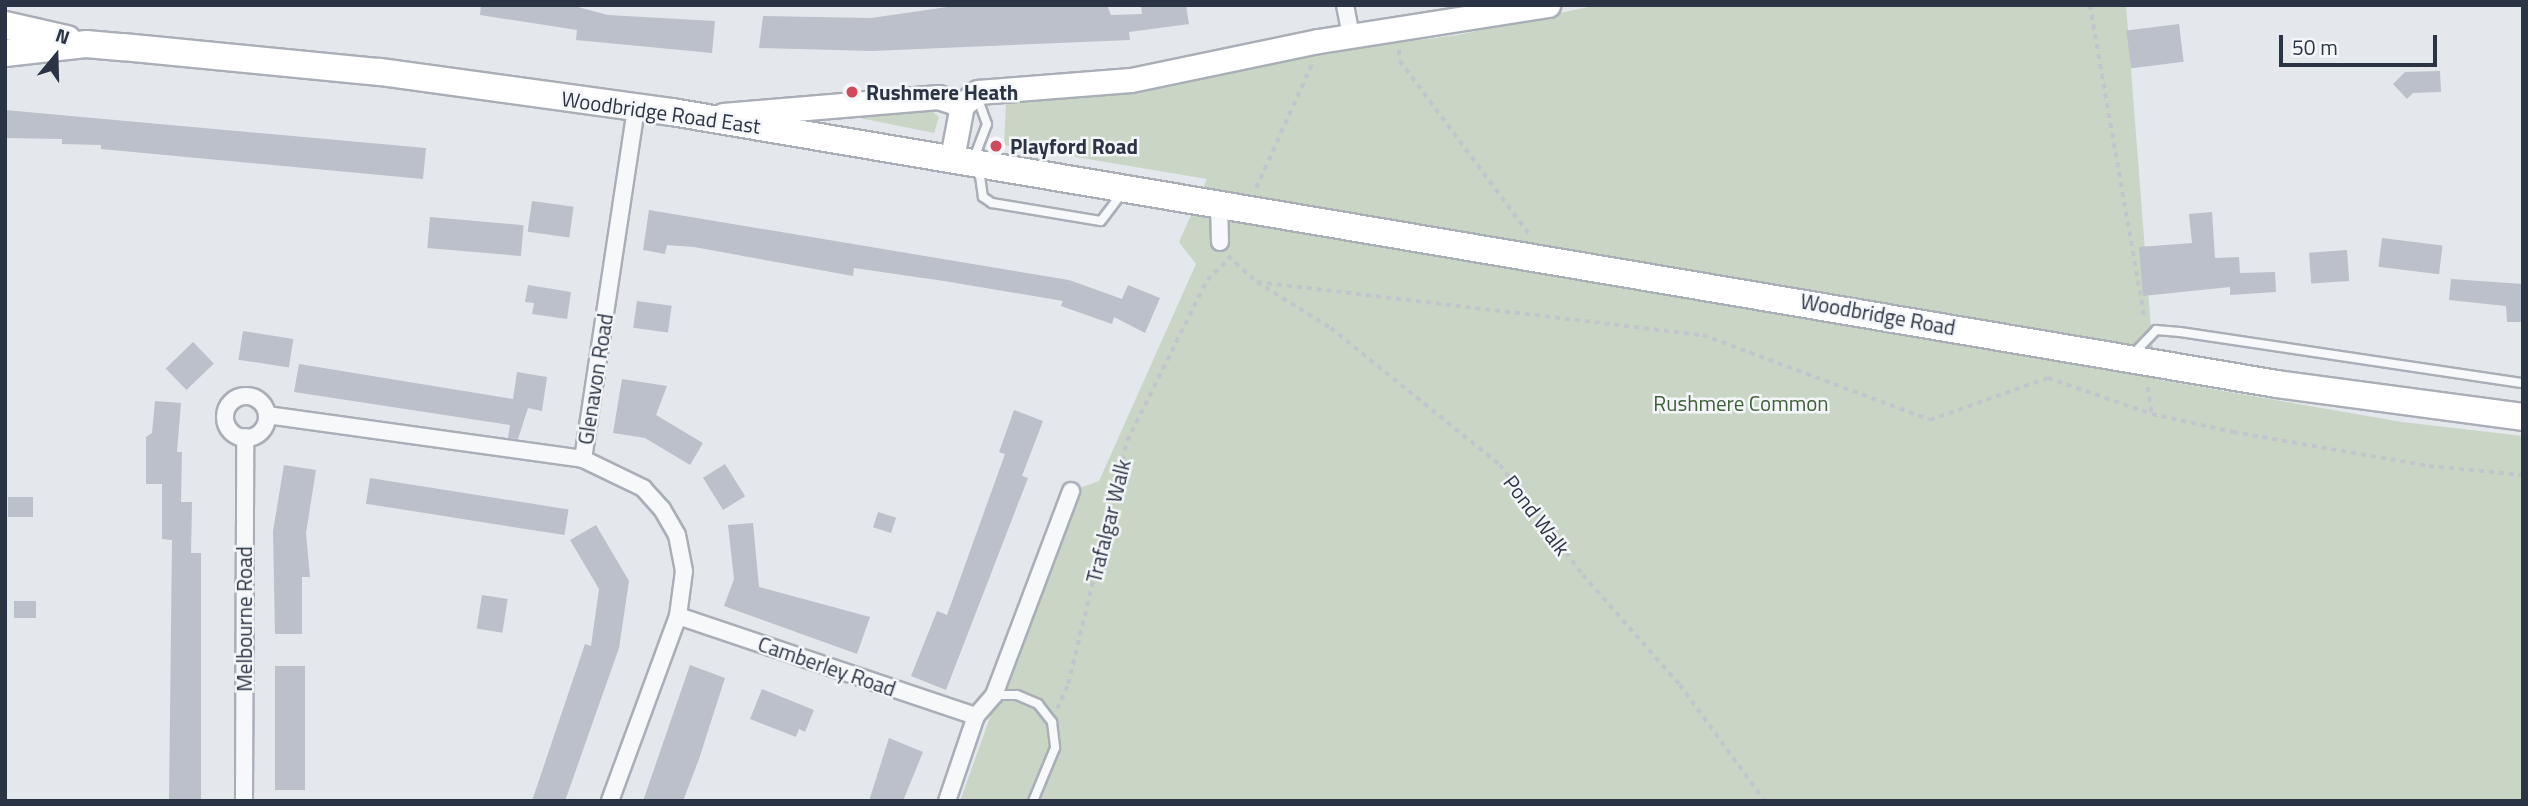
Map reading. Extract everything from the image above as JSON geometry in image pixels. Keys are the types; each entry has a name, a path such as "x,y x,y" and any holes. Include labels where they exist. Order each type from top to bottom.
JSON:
{"main road":[{"name":"Woodbridge Road East","path":"5,25 86,44 380,72 706,117 1125,187 1236,199"},
{"name":"Woodbridge Road East","path":"5,52 86,44"},
{"name":"Woodbridge Road","path":"1236,199 2523,417"}],"street":[{"path":"1345,5 1351,36"},
{"path":"706,117 938,97 969,99 1131,80 1351,36 1548,5"},
{"path":"967,160 969,99"},
{"name":"Glenavon Road","path":"610,801 678,616 684,571 677,536 662,509 643,488 583,459 636,107"},
{"path":"1223,248 1236,199"},
{"path":"244,396 257,398 267,415 258,434 244,437 228,427 225,414 232,402 244,396"},
{"path":"267,415 583,459"},
{"name":"Melbourne Road","path":"244,437 244,801"},
{"path":"947,801 976,716 994,695 1071,491"},
{"name":"Camberley Road","path":"678,616 976,716"}],"lane":[{"path":"967,160 983,197 992,203 1101,221 1110,216 1125,187"},
{"path":"2141,352 2156,330 2523,383"},
{"path":"994,695 1017,695 1038,705 1052,722 1055,748 1033,801"}],"path":[{"path":"2090,5 2151,414"},
{"path":"1398,30 1400,61 1534,241"},
{"path":"1236,199 1314,61"},
{"path":"1223,248 1230,259 1257,282 1703,335 1930,420 2048,378 2151,414 2429,467 2523,475"},
{"name":"Trafalgar Walk","path":"1052,722 1068,684 1127,441 1207,280 1230,259"},
{"name":"Pond Walk","path":"1257,282 1331,328 1500,466 1583,575 1680,685 1765,801"}],"green space":[{"name":"Rushmere Common","path":"1598,5 2126,5 2155,379 2402,422 2523,436 2523,801 960,801 1071,491 1099,481 1196,264 1179,242 1207,179 1004,145 1006,104 1138,92 1319,53 1458,35"},
{"path":"928,108 939,117 934,133 845,115"}],"building":[{"path":"481,5 570,5 608,15 715,21 712,53 576,40 577,30 480,15"},
{"path":"961,5 1107,5 1111,15 1142,14 1141,5 1186,5 1189,24 1129,32 1130,40 872,51 759,48 763,16 871,18"},
{"path":"2179,24 2184,62 2131,68 2126,30"},
{"path":"2440,71 2441,92 2413,93 2407,99 2393,84 2405,72"},
{"path":"5,110 426,148 423,179 101,149 101,145 62,144 62,139 5,138"},
{"path":"532,201 574,207 569,238 528,232"},
{"path":"649,210 1069,280 1122,299 1128,285 1160,298 1145,333 1114,317 1112,324 1061,306 1063,301 944,281 854,268 853,276 694,247 667,245 665,254 643,250"},
{"path":"2212,212 2215,258 2239,257 2240,273 2275,272 2276,292 2230,295 2230,287 2143,296 2139,247 2192,243 2189,214"},
{"path":"430,217 524,225 521,256 427,248"},
{"path":"2382,238 2443,245 2439,274 2378,267"},
{"path":"2347,250 2349,281 2311,284 2309,253"},
{"path":"2451,279 2523,284 2523,322 2507,322 2506,306 2449,300"},
{"path":"528,285 571,292 567,319 532,314 534,303 525,302"},
{"path":"637,301 672,306 668,333 633,328"},
{"path":"243,331 293,339 289,368 238,360"},
{"path":"193,342 214,364 187,390 166,368"},
{"path":"299,364 513,399 517,372 547,377 542,411 528,408 518,439 508,438 510,425 294,392"},
{"path":"622,379 667,386 656,415 703,443 690,465 645,438 613,433"},
{"path":"155,401 181,403 177,452 182,452 181,502 192,502 191,553 201,553 201,801 169,801 172,540 162,539 162,484 146,484 146,437 152,433"},
{"path":"1014,410 1043,421 1022,476 1028,478 946,690 911,676 937,611 947,615 1005,454 999,452"},
{"path":"725,464 745,496 723,510 703,478"},
{"path":"284,465 316,470 306,533 310,577 302,577 302,634 275,634 273,531"},
{"path":"370,478 569,509 564,535 366,504"},
{"path":"8,497 33,497 33,517 8,517"},
{"path":"878,512 896,518 891,533 873,527"},
{"path":"753,523 759,587 870,617 857,654 724,606 734,579 728,525"},
{"path":"596,525 629,581 619,648 565,801 532,801 585,644 591,646 599,589 570,540"},
{"path":"482,595 508,599 502,633 477,629"},
{"path":"14,601 36,601 36,618 14,618"},
{"path":"690,665 725,678 699,759 683,801 643,801"},
{"path":"275,666 305,666 305,790 275,790"},
{"path":"762,689 814,710 805,732 799,729 796,737 750,719"},
{"path":"889,738 923,752 903,801 869,801"}],"place":[{"name":"Rushmere Heath","path":"852,92"},
{"name":"Playford Road","path":"996,146"}]}
